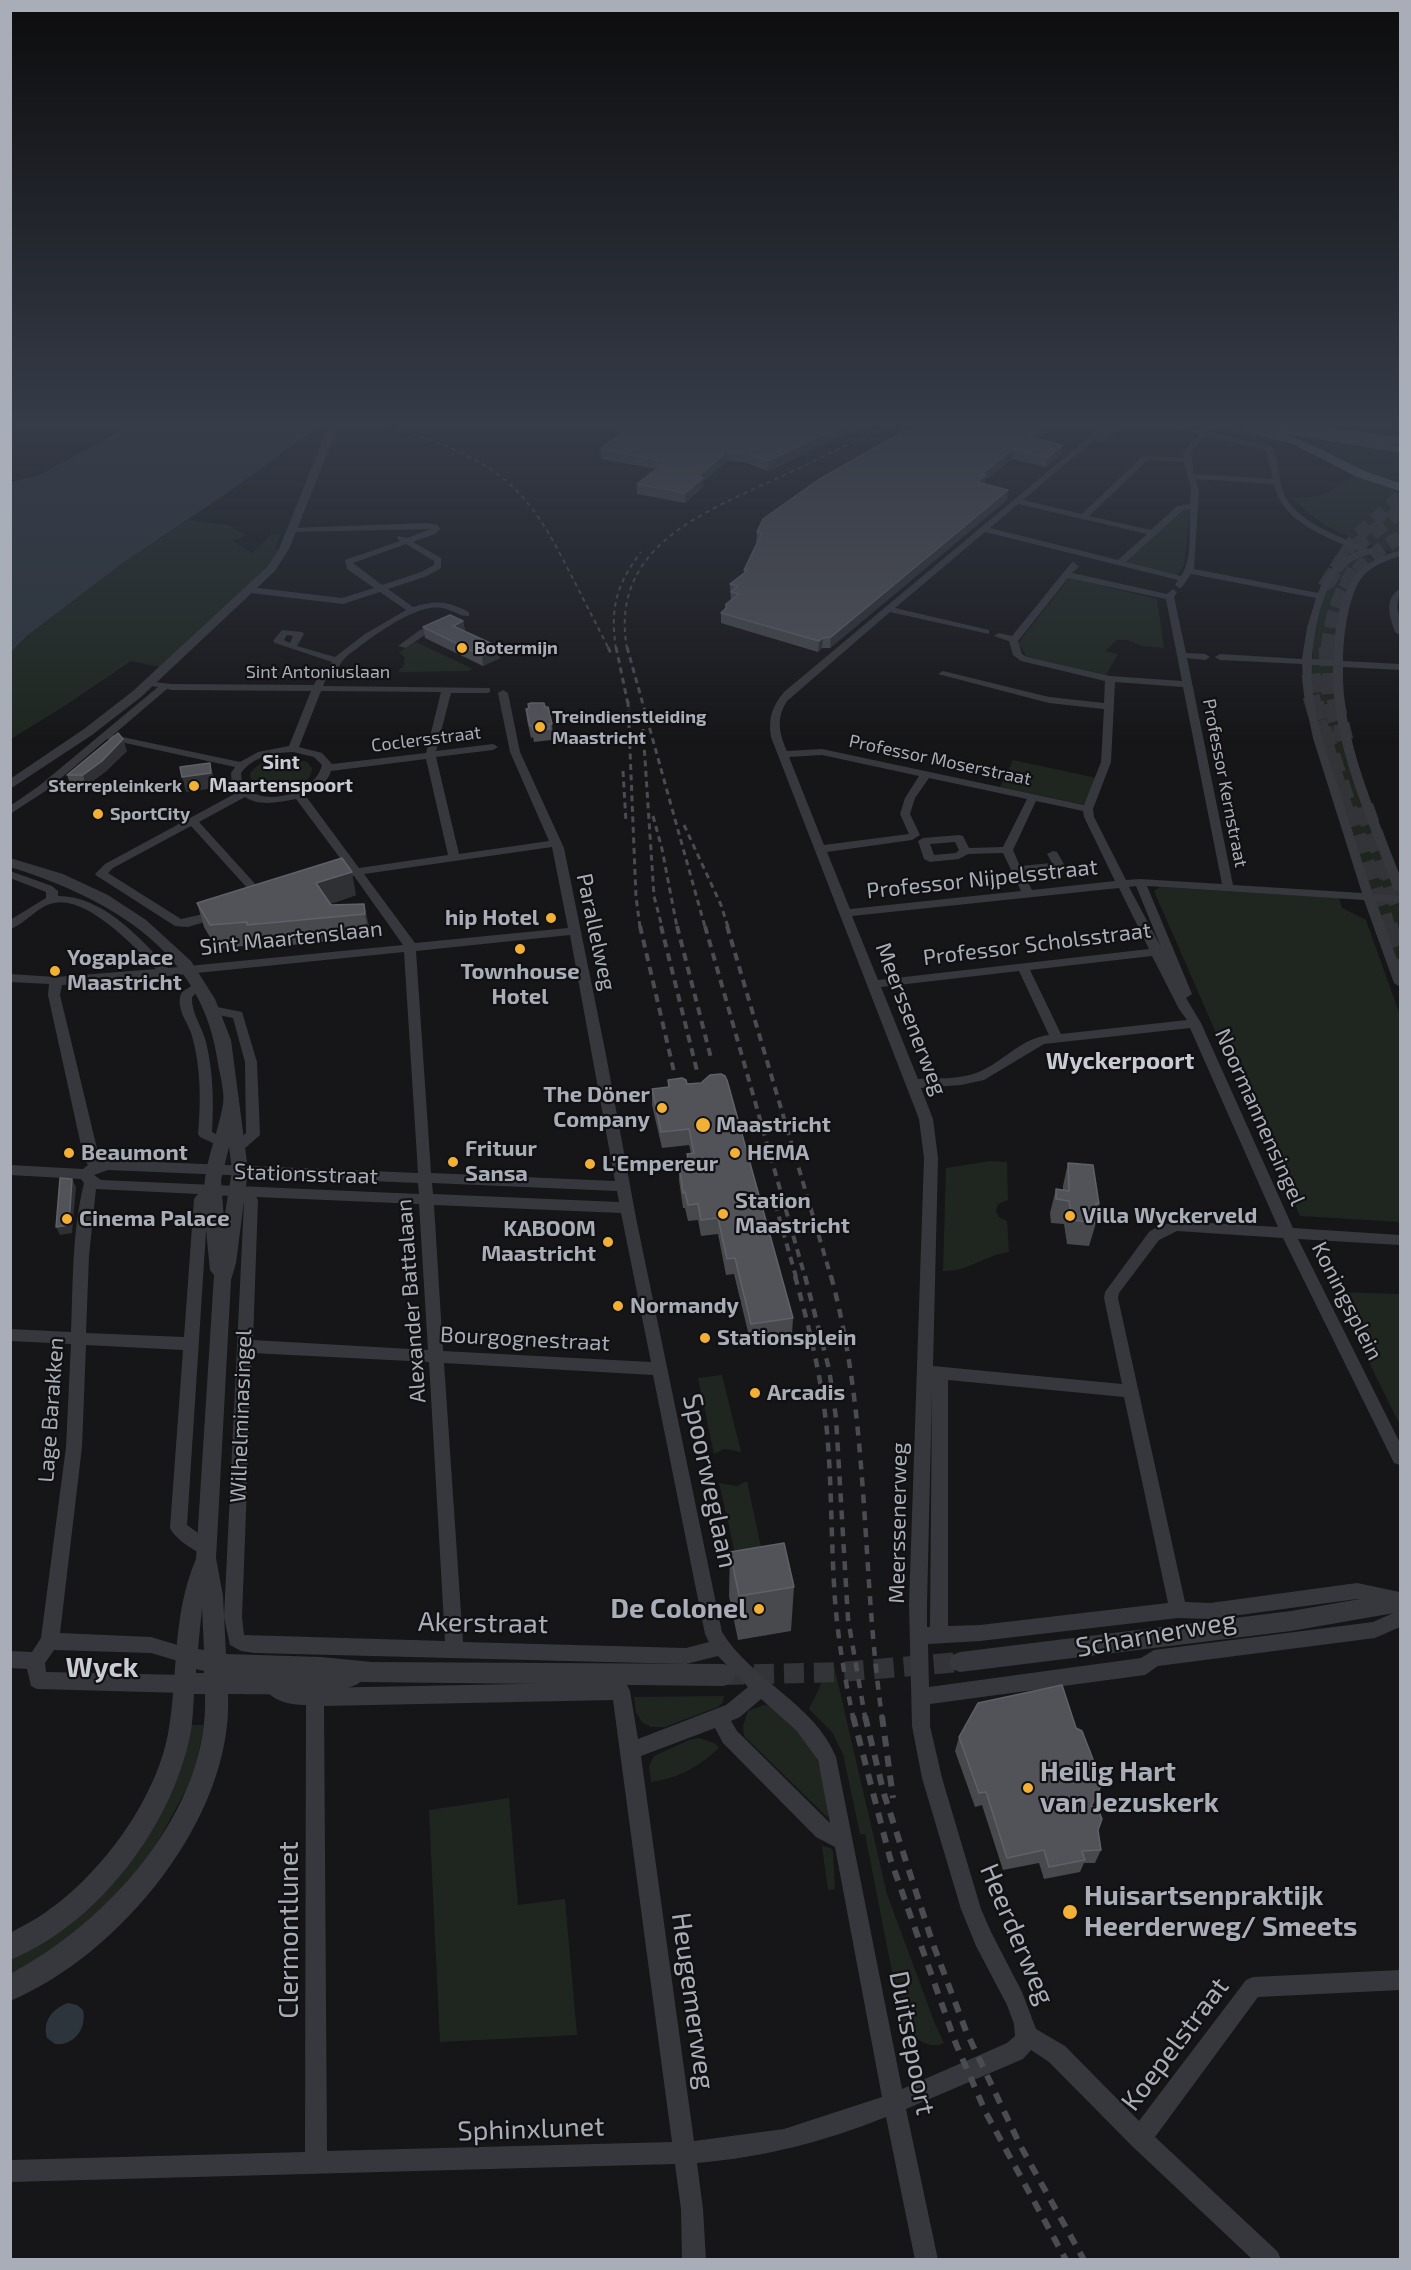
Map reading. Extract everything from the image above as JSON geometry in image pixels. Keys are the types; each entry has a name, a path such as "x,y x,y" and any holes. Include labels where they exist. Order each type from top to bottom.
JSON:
{"street":[{"path":"10,785 88,732 148,683 274,566 291,533"},
{"path":"250,590 337,601 432,571 438,566 438,560 394,533"},
{"path":"412,610 350,567 348,562 430,533"},
{"name":"Meerssenerweg","path":"939,1636 932,1372 931,1145 926,1119 913,1084 783,754 774,724 776,711 782,699 979,533"},
{"path":"1000,533 1120,563 1179,585"},
{"path":"1120,563 1152,533"},
{"name":"Professor Kernstraat","path":"1188,533 1179,585 1182,655 1228,888"},
{"path":"1326,533 1385,559"},
{"path":"1368,552 1355,554 1342,561 1328,579 1321,596 1309,643 1307,663 1310,702 1321,751 1369,897 1401,983"},
{"path":"1401,553 1364,571 1353,585 1340,629 1338,665 1338,691 1350,747 1401,890"},
{"path":"1084,554 1014,639 1012,643 1018,655 1024,659 1110,679 1188,684"},
{"path":"1071,569 1179,585 1321,596"},
{"path":"1399,595 1397,614 1401,632"},
{"path":"293,750 323,674 332,671 335,660 363,642 368,636 412,610 443,604 466,615"},
{"path":"403,646 423,632 479,609"},
{"path":"890,609 986,632"},
{"path":"999,636 1014,639"},
{"path":"292,646 335,660"},
{"path":"1182,655 1205,657"},
{"path":"1220,657 1401,668"},
{"path":"943,674 1049,700 1109,707"},
{"path":"1088,809 1106,762 1110,679"},
{"name":"Sint Antoniuslaan","path":"148,683 164,687 487,690"},
{"path":"10,811 43,788 164,687"},
{"path":"447,689 430,755 454,856"},
{"name":"Parallelweg","path":"503,693 515,752 555,843 576,931 623,1186"},
{"path":"105,736 242,765"},
{"name":"Coclersstraat","path":"328,768 493,747"},
{"path":"293,750 315,754 325,762 328,768 327,776 321,783 299,795 269,799 244,793 235,782 236,773 242,765 264,753 293,750"},
{"name":"Professor Moserstraat","path":"783,754 822,752 1088,809"},
{"path":"821,849 908,839 915,835 905,813 910,798 926,774"},
{"path":"232,910 181,924 103,877 102,872 109,866 244,793"},
{"path":"299,795 408,940 410,947"},
{"path":"1007,850 1023,823 1034,797"},
{"name":"Noormannensingel","path":"1088,809 1089,817 1122,884 1163,951"},
{"path":"193,821 264,900"},
{"path":"336,878 356,871 555,843"},
{"path":"965,851 1007,850"},
{"path":"1007,850 1028,894"},
{"path":"1017,870 1059,866 1053,854"},
{"name":"Wilhelminasingel","path":"10,862 58,877 103,898 147,928 180,957 189,969 212,1010 225,1049 240,1170 222,1280 206,1553 212,1596 217,1717 208,1763 188,1813 165,1854 136,1892 101,1928 50,1967 10,1988"},
{"path":"10,874 48,888 52,899"},
{"name":"Professor Nijpelsstraat","path":"846,913 1140,882 1401,899"},
{"name":"Noormannensingel","path":"1140,882 1185,1009 1194,1020 1212,1058 1288,1233"},
{"path":"10,926 52,899 73,900 110,921 141,946 165,972"},
{"name":"Sint Maartenslaan","path":"10,978 56,981 165,972 576,931"},
{"name":"Alexander Battalaan","path":"410,947 456,1651"},
{"name":"Professor Scholsstraat","path":"874,984 1163,951"},
{"path":"1023,967 1057,1038"},
{"name":"Lage Barakken","path":"50,1641 74,1447 78,1338 87,1199 91,1174 91,1159 54,995 56,981"},
{"path":"199,985 186,995 184,1001 197,1032 207,1078 205,1134 221,1143"},
{"path":"212,1010 238,1015 250,1062 253,1135 238,1148"},
{"path":"913,1084 976,1078 988,1074 1026,1045 1057,1038 1194,1020"},
{"name":"Wilhelminasingel","path":"222,1280 217,1264 214,1169 231,1101"},
{"name":"Stationsstraat","path":"623,1186 108,1165 91,1174 100,1185 627,1208"},
{"path":"10,1170 91,1174"},
{"path":"623,1186 627,1208"},
{"path":"206,1553 178,1528 201,1199 214,1191"},
{"name":"Wilhelminasingel","path":"238,1192 251,1200 233,1617 236,1639 242,1643"},
{"name":"Spoorweglaan","path":"627,1208 714,1634 722,1647 762,1687"},
{"path":"1178,1610 1129,1391 1111,1298 1112,1292 1154,1236 1163,1230 1190,1226 1288,1233"},
{"name":"Koningsplein","path":"1288,1233 1401,1240"},
{"name":"Koningsplein","path":"1288,1233 1401,1458"},
{"path":"10,1335 192,1344"},
{"name":"Bourgognestraat","path":"244,1346 659,1369"},
{"path":"932,1372 1129,1391"},
{"name":"Meerssenerweg","path":"918,1636 932,1372"},
{"name":"Wilhelminasingel","path":"10,1948 56,1920 88,1893 119,1859 142,1826 162,1789 176,1751 188,1656 192,1599 206,1553"},
{"name":"Scharnerweg","path":"918,1636 939,1636 1178,1610 1210,1611 1357,1591 1401,1601"},
{"name":"Scharnerweg","path":"960,1662 1291,1621 1401,1601"},
{"name":"Scharnerweg","path":"1291,1621 1401,1614"},
{"name":"Scharnerweg","path":"919,1697 1145,1666 1154,1658 1375,1630 1401,1618"},
{"name":"Heerderweg","path":"918,1636 919,1697 927,1759 971,1909 998,1971 1021,2012 1026,2035 1057,2054 1140,2138 1270,2259"},
{"path":"50,1641 151,1645 188,1656 216,1673 185,1684 37,1680 36,1661 50,1641"},
{"name":"Akerstraat","path":"242,1643 686,1656 722,1647"},
{"path":"10,1659 36,1661"},
{"name":"Akerstraat","path":"216,1673 321,1667 372,1673 724,1675"},
{"name":"Akerstraat","path":"216,1673 267,1683 318,1682 372,1673"},
{"name":"Akerstraat","path":"267,1683 289,1696 315,1697 621,1691"},
{"path":"631,1751 720,1718 733,1711 762,1687"},
{"name":"Duitsepoort","path":"762,1687 819,1741 827,1757 894,2103 927,2259"},
{"name":"Heugemerweg","path":"621,1691 692,2209 694,2259"},
{"name":"Clermontlunet","path":"315,1697 316,2164"},
{"path":"720,1718 730,1737 823,1830 834,1837 844,1837"},
{"name":"Koepelstraat","path":"1140,2138 1253,1987 1401,1980"},
{"name":"Sphinxlunet","path":"10,2171 684,2153 743,2147 785,2139 947,2083 1015,2051 1024,2042 1026,2035"}],"shaded area":[{"path":"11,533 168,533 120,565 27,636 11,652"},
{"path":"168,533 243,533 247,535 232,541 252,553 272,534 281,534 275,549 279,549 263,572 160,667 131,661 11,739 11,652 27,636 120,565"},
{"path":"1157,533 1187,533 1184,565 1177,576 1125,563"},
{"path":"1342,533 1400,533 1400,555 1356,539"},
{"path":"1366,555 1374,561 1358,574 1335,658 1340,719 1400,898 1400,972 1320,733 1312,680 1315,632 1326,588 1335,571 1348,559"},
{"path":"1069,578 1157,599 1164,648 1117,640 1105,651 1118,654 1106,675 1027,657 1018,643"},
{"path":"416,642 473,669 399,672 400,668 403,668 405,658 399,652"},
{"path":"289,757 307,762 312,768 310,777 304,783 296,788 276,791 257,786 251,781 250,773 257,766 268,760"},
{"path":"1013,760 1097,778 1086,805 1000,787"},
{"path":"1160,887 1339,898 1342,908 1366,920 1400,1015 1400,1222 1300,1216 1239,1072 1230,1052 1223,1049 1154,891"},
{"path":"990,1161 1007,1162 1008,1200 998,1204 996,1211 999,1217 1007,1221 1009,1252 960,1269 943,1271 946,1168"},
{"path":"1334,1292 1400,1294 1400,1425"},
{"path":"722,1375 741,1452 724,1449 714,1454 698,1378"},
{"path":"747,1481 765,1566 739,1570 719,1483 737,1486"},
{"path":"827,1666 834,1666 887,1894 944,2043 938,2045 920,2041 902,2023 865,1834 860,1834 843,1754 832,1732 809,1709"},
{"path":"724,1696 723,1702 718,1707 665,1727 651,1727 642,1722 636,1712 634,1697"},
{"path":"764,1705 773,1706 797,1726 815,1752 830,1807 828,1818 744,1736 743,1726 748,1711"},
{"path":"189,1725 204,1725 196,1765 188,1786 152,1853 97,1918 11,1977 11,1954 86,1905"},
{"path":"699,1738 714,1743 719,1748 688,1771 651,1782 649,1766 654,1756 689,1740"},
{"path":"509,1798 518,1905 565,1899 577,2035 440,2042 429,1810"},
{"path":"822,1846 831,1848 833,1852 835,1889 828,1890"},
{"path":"68,2003 77,2005 83,2010 83,2024 78,2035 73,2039 62,2044 55,2044 47,2038 47,2021 53,2012"}],"building":[{"path":"762,533 956,533 831,637 819,641 721,613 726,608 726,604 739,594 731,592 738,586 730,584 748,570 744,570"},
{"path":"450,615 463,621 453,626 499,647 482,656 423,627"},
{"path":"531,703 544,703 545,707 548,707 552,724 549,724 550,729 533,730 530,726 526,709"},
{"path":"118,733 123,739 102,761 83,775 67,775"},
{"path":"210,763 211,773 182,777 180,767"},
{"path":"342,858 352,872 316,883 331,905 364,904 365,914 247,925 247,922 210,925 197,903"},
{"name":"Station Maastricht","path":"721,1074 727,1080 793,1318 751,1324 735,1258 727,1259 718,1218 701,1220 698,1204 688,1205 685,1192 683,1193 679,1164 689,1163 687,1154 694,1153 689,1129 661,1132 652,1089 669,1087 668,1080 682,1078 687,1084 701,1083 710,1075"},
{"path":"1068,1163 1093,1165 1099,1204 1096,1203 1096,1223 1072,1220 1069,1201 1056,1199 1056,1189 1069,1191"},
{"path":"60,1178 72,1179 69,1225 56,1227"},
{"path":"784,1543 794,1587 739,1596 730,1552"},
{"name":"Heilig Hart van Jezuskerk","path":"1062,1685 1076,1728 1082,1731 1096,1767 1080,1771 1102,1784 1091,1806 1098,1809 1102,1819 1098,1830 1101,1850 1082,1851 1085,1860 1049,1867 1044,1850 1007,1858 986,1792 979,1793 959,1737 978,1703"}],"tunnel":[{"path":"1324,587 1360,533"},
{"path":"1327,584 1346,554 1372,533"},
{"path":"1330,648 1335,612 1348,582 1370,558 1400,537"},
{"path":"1071,569 1076,564"},
{"path":"1328,648 1337,608 1344,588 1355,569"},
{"path":"1328,648 1331,694 1341,736"},
{"path":"1330,648 1331,682 1347,749"},
{"path":"1311,674 1315,706 1386,927"},
{"path":"1311,696 1347,817"},
{"path":"1364,806 1400,909"},
{"path":"1385,862 1400,903"},
{"path":"1386,926 1400,965"},
{"path":"724,1675 840,1672 960,1662"}],"railway":[{"path":"548,533 608,647"},
{"path":"627,649 625,614 632,584 647,559 674,533"},
{"path":"616,649 614,621 617,598 626,575 641,552"},
{"path":"608,647 611,654"},
{"path":"616,647 628,705"},
{"path":"627,647 705,927"},
{"path":"628,701 628,705"},
{"path":"628,705 629,709"},
{"path":"628,705 636,897 640,927"},
{"path":"643,729 654,896 662,927"},
{"path":"623,771 626,822"},
{"path":"653,816 662,849 677,927"},
{"path":"684,825 721,905 728,927"},
{"path":"640,926 675,1076"},
{"path":"661,926 698,1075"},
{"path":"677,926 711,1058"},
{"path":"705,926 805,1277"},
{"path":"727,926 831,1277"},
{"path":"775,1203 796,1277"},
{"path":"795,1276 814,1353 825,1412 836,1615 853,1717"},
{"path":"805,1276 829,1369 836,1418 848,1619 865,1717"},
{"path":"831,1276 844,1330 859,1440 875,1662 882,1717"},
{"path":"853,1716 890,1858 956,2044 986,2113 1066,2260"},
{"path":"865,1716 884,1794 933,1944 966,2031 1020,2145 1084,2260"},
{"path":"882,1716 893,1798"}],"place":[{"name":"Botermijn","path":"462,648"},
{"name":"Treindienstleiding Maastricht","path":"540,727"},
{"name":"Sterrepleinkerk","path":"194,786"},
{"name":"SportCity","path":"98,814"},
{"name":"hip Hotel","path":"551,918"},
{"name":"Townhouse Hotel","path":"520,949"},
{"name":"Yogaplace Maastricht","path":"55,971"},
{"name":"The Döner Company","path":"662,1108"},
{"name":"Maastricht","path":"703,1125"},
{"name":"Beaumont","path":"69,1153"},
{"name":"HEMA","path":"735,1153"},
{"name":"Frituur Sansa","path":"453,1162"},
{"name":"L'Empereur","path":"590,1164"},
{"name":"Station Maastricht","path":"723,1214"},
{"name":"Villa Wyckerveld","path":"1070,1216"},
{"name":"Cinema Palace","path":"67,1219"},
{"name":"KABOOM Maastricht","path":"608,1242"},
{"name":"Normandy","path":"618,1306"},
{"name":"Stationsplein","path":"705,1338"},
{"name":"Arcadis","path":"755,1393"},
{"name":"De Colonel","path":"759,1609"},
{"name":"Heilig Hart van Jezuskerk","path":"1028,1788"},
{"name":"Huisartsenpraktijk Heerderweg/ Smeets","path":"1070,1912"}],"district":[{"name":"Sint Maartenspoort","path":"281,774"},
{"name":"Wyckerpoort","path":"1120,1061"},
{"name":"Wyck","path":"102,1668"}]}
